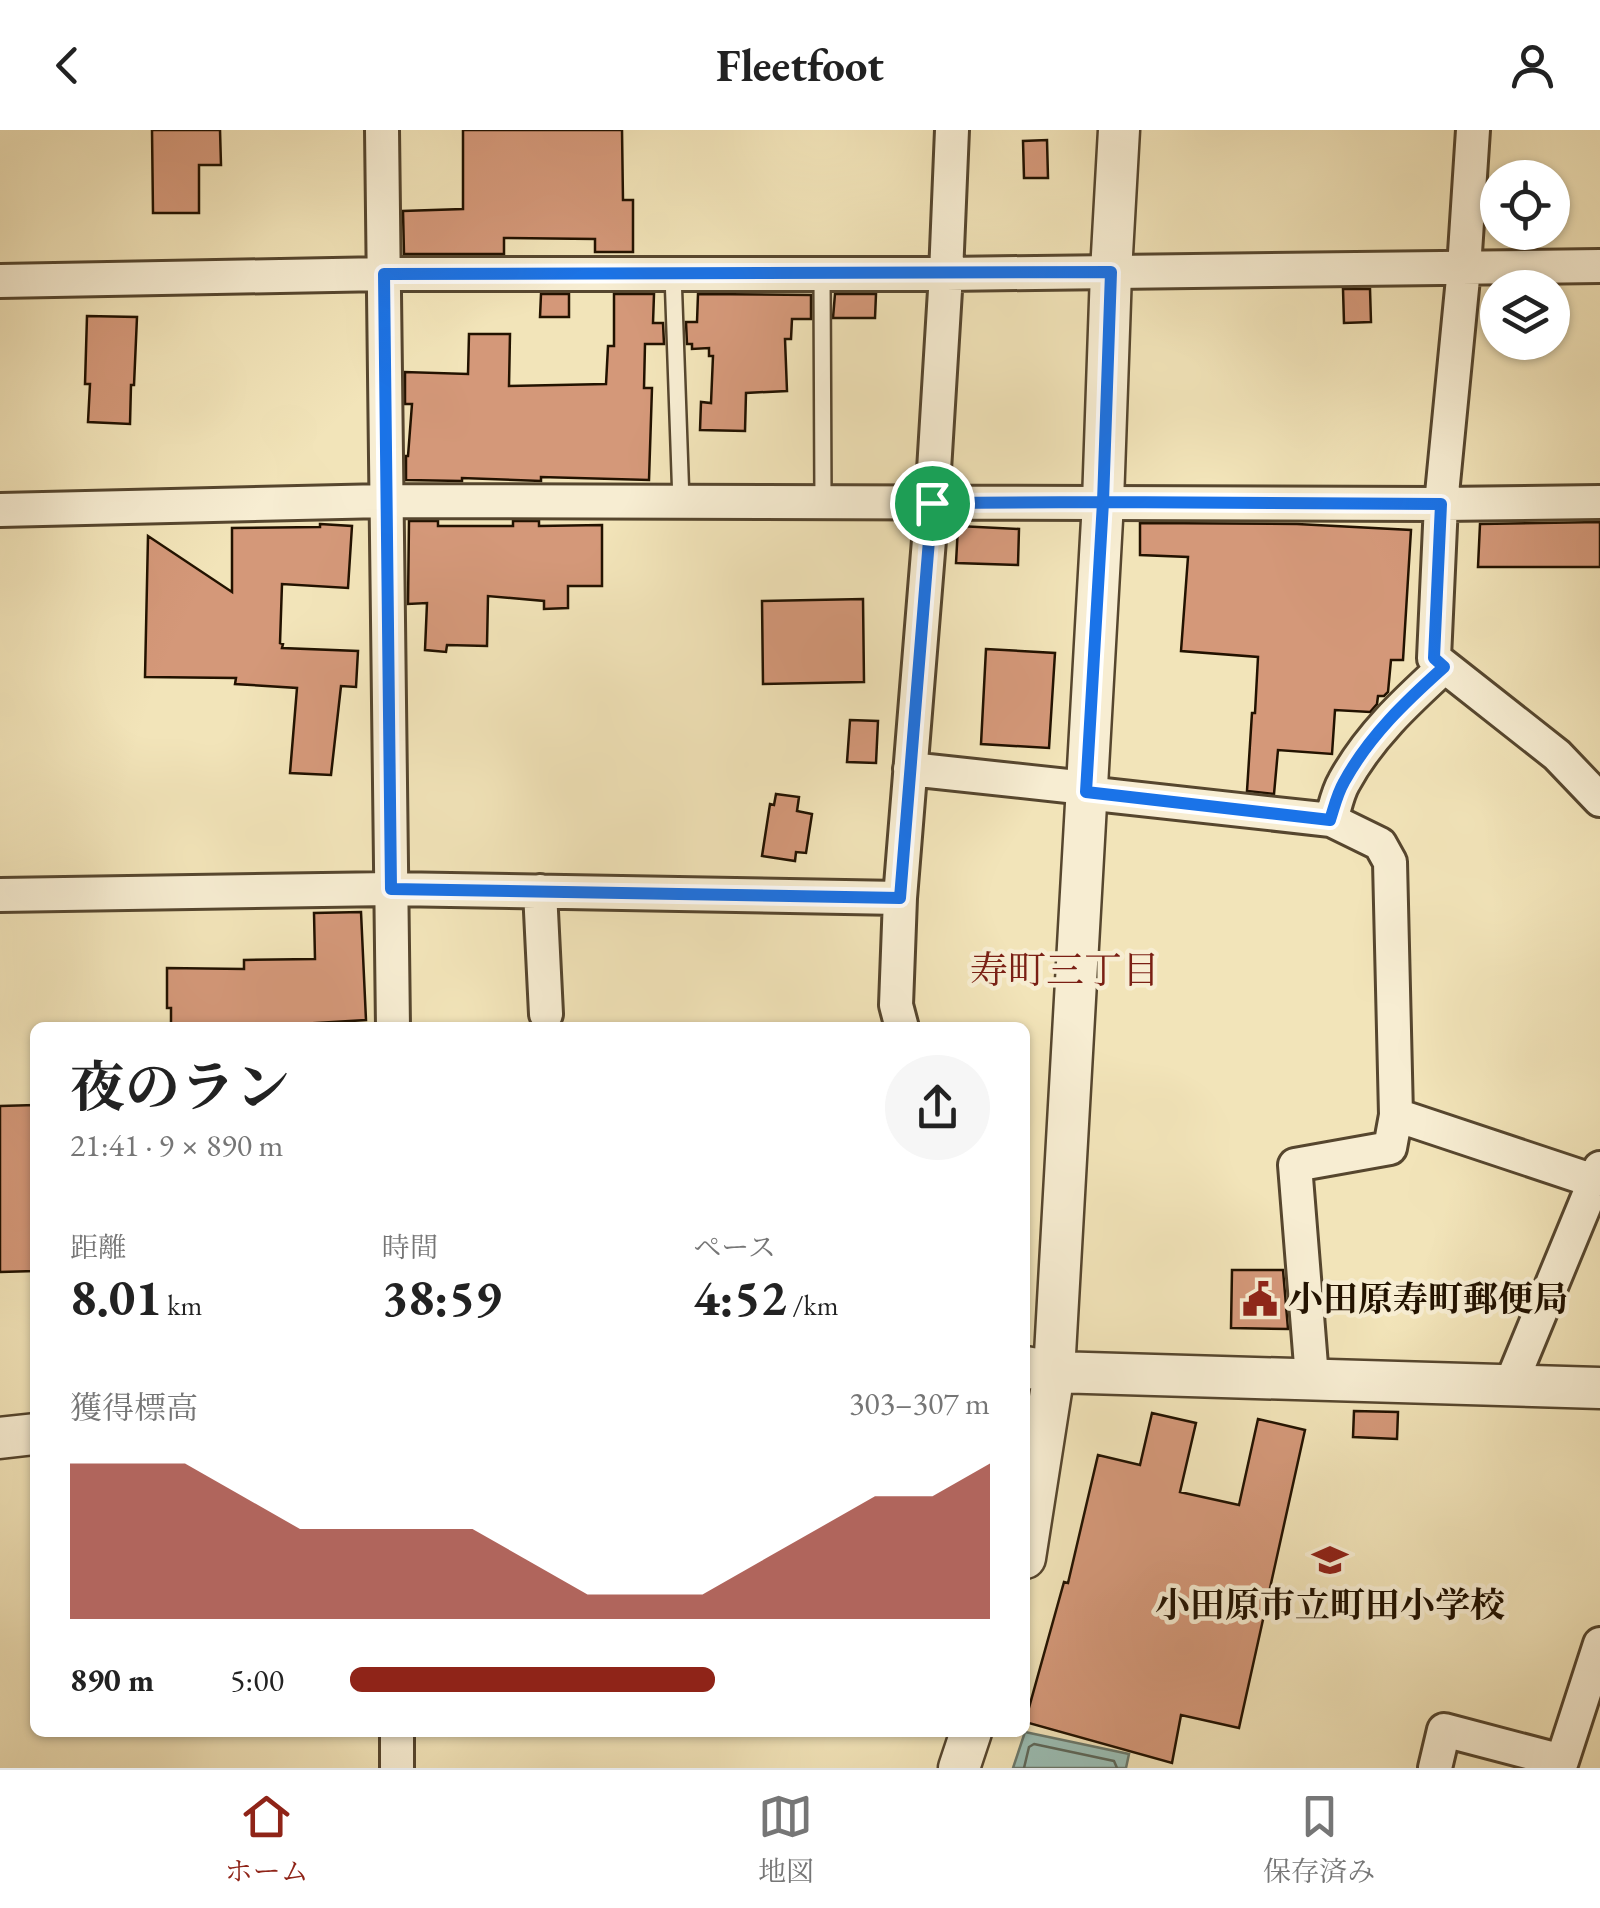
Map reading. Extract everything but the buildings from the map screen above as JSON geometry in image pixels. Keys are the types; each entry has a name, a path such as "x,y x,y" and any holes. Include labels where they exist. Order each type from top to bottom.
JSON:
{"street":[{"path":"382,130 393,1022"},
{"path":"900,1022 896,1005 900,898 932,503 952,130"},
{"path":"1030,1491 1086,790 1119,130"},
{"path":"1473,130 1441,504 1434,658 1558,755 1600,800"},
{"path":"0,281 384,274 946,274 1600,266"},
{"path":"0,510 385,502 1600,502"},
{"path":"1330,820 1342,786 1369,743 1400,706 1444,667"},
{"path":"910,769 1330,820 1380,844 1390,862 1396,1115 1390,1148 1294,1165 1312,1378"},
{"path":"0,896 391,889 900,898"},
{"path":"540,891 546,1014"},
{"path":"1396,1115 1597,1175 1510,1386"},
{"path":"1039,1370 1600,1388"},
{"path":"0,1438 30,1435"},
{"path":"1434,1768 1444,1730 1562,1761 1600,1644"},
{"path":"397,1737 397,1768"},
{"path":"959,1768 970,1737"}],"lane":[{"path":"674,274 681,502"},
{"path":"822,274 823,502"}],"water":[{"path":"1030,1733 1129,1754 1126,1768 1013,1768 1023,1737 1030,1737"}],"place":[{"name":"小田原寿町郵便局","path":"1260,1299"},
{"name":"小田原市立町田小学校","path":"1330,1560"}],"district":[{"name":"寿町三丁目","path":"1065,970"}],"route":[{"path":"932,503 900,898 391,889 384,274 1111,272 1103,502 1441,504 1434,658 1444,667 1400,706 1369,743 1342,786 1330,820 1086,792 1103,502 932,503"}]}
